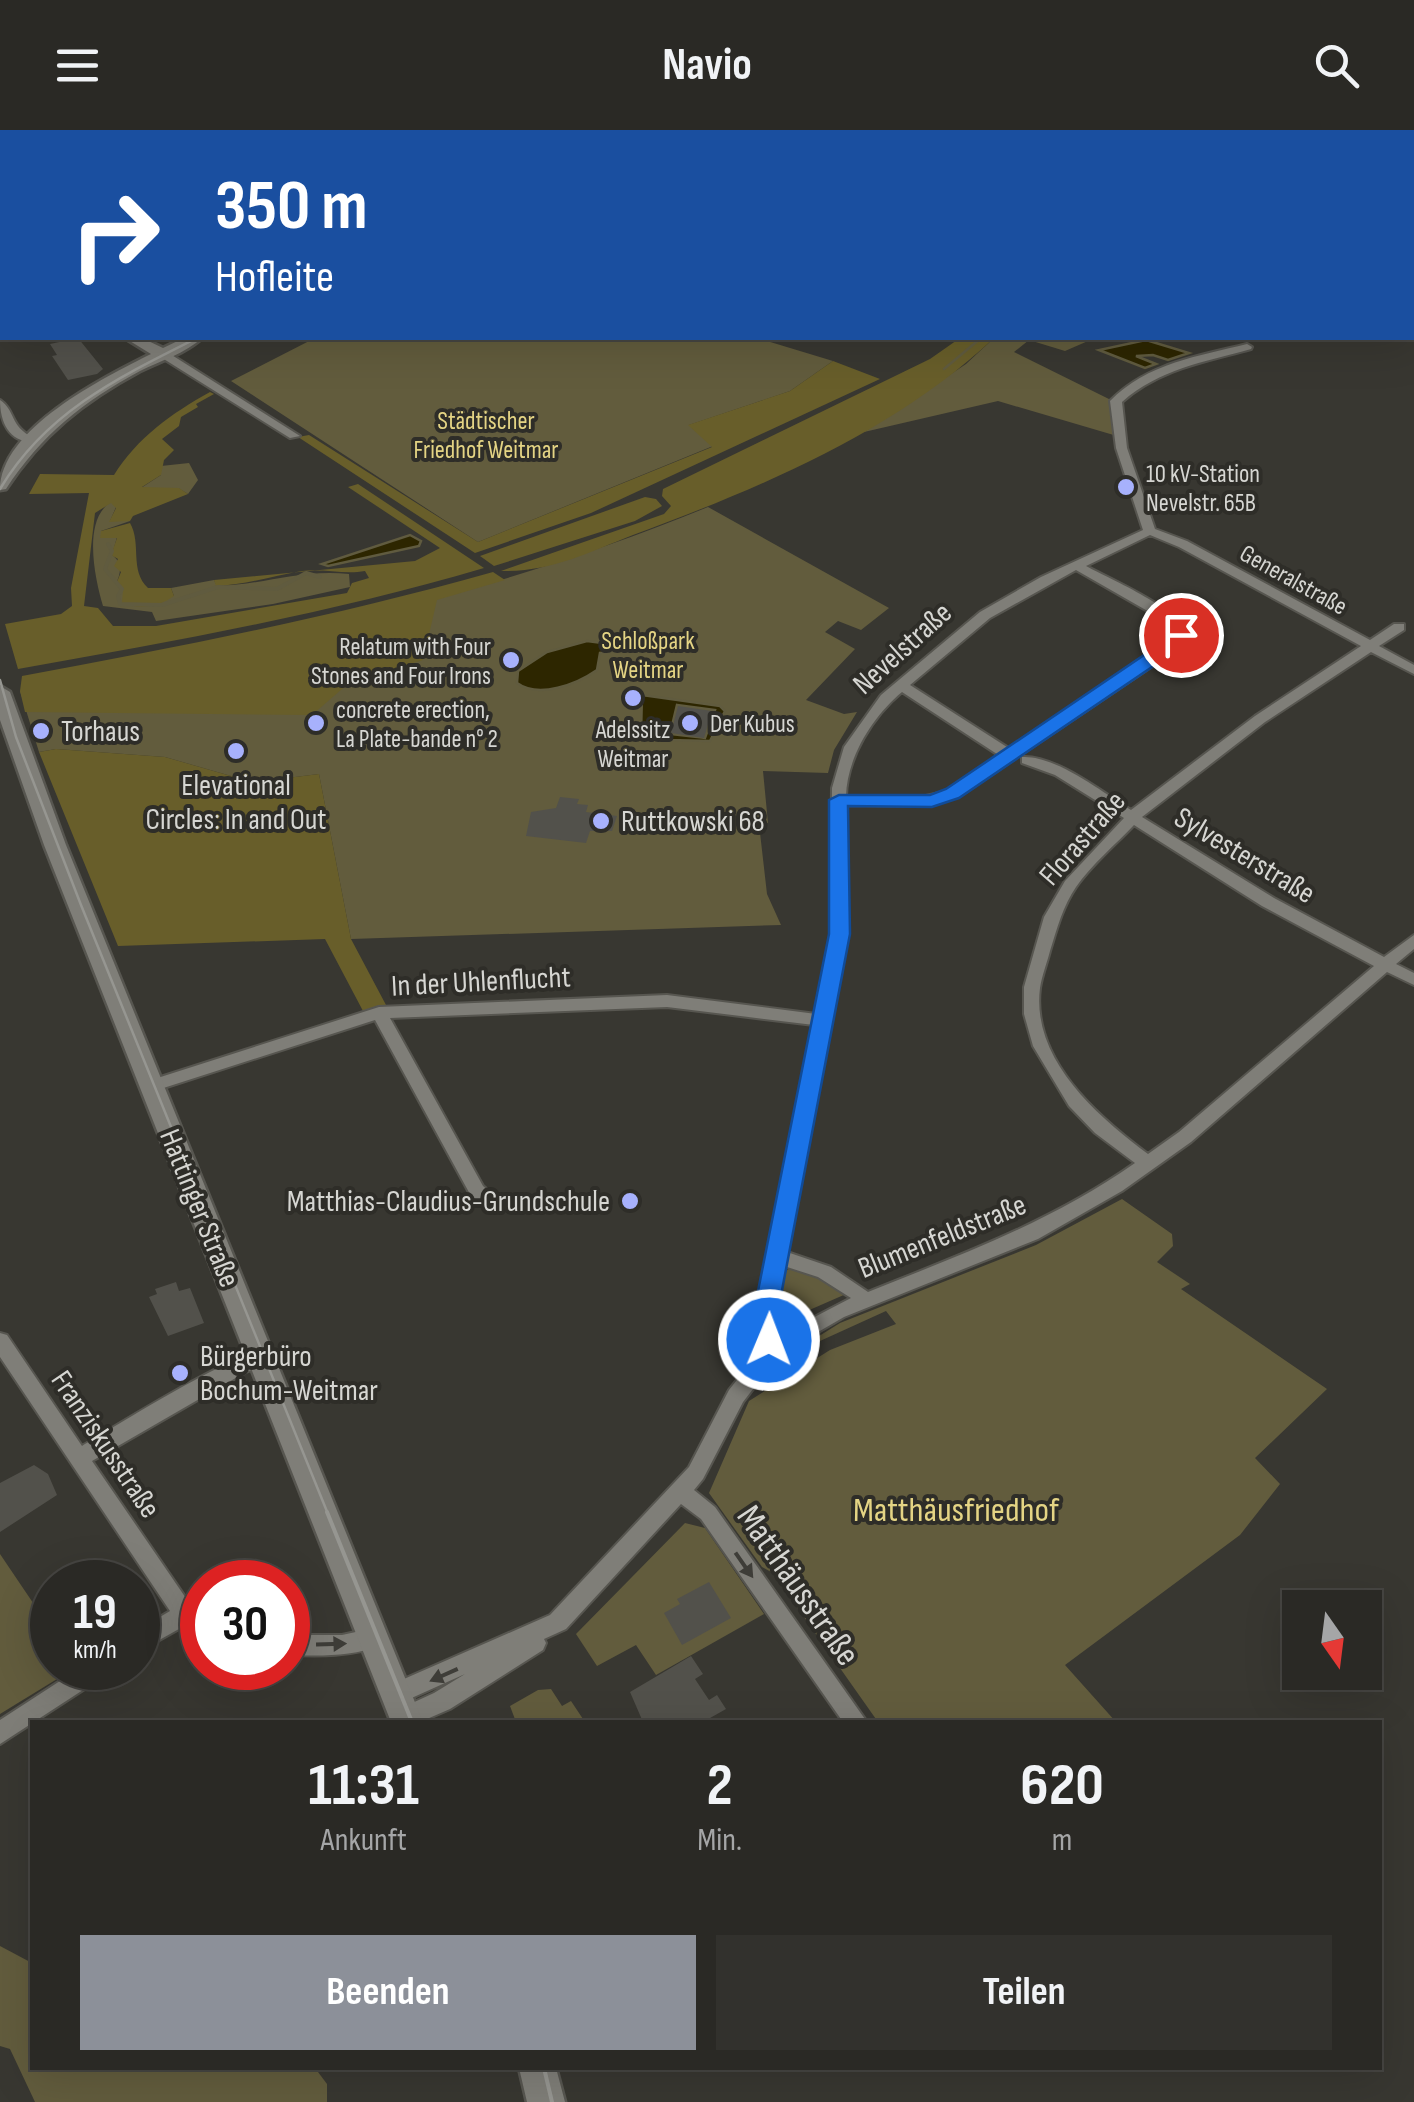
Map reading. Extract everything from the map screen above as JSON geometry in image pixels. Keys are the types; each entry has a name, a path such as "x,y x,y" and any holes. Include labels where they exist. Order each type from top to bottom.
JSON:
{"main road":[{"path":"136,340 163,354"},
{"path":"2,476 29,440 84,396 191,340"},
{"name":"Hattinger Straße","path":"0,692 4,719 403,1712"},
{"path":"538,2070 546,2102"}],"street":[{"path":"1150,531 1121,436 1116,400 1133,383 1160,371 1247,347 1240,340"},
{"path":"163,354 294,436"},
{"path":"0,403 14,432 29,440"},
{"path":"12,424 46,424"},
{"name":"Nevelstraße","path":"773,1348 764,1327 840,934 841,776 858,734 875,710 901,685 1001,604 1150,531"},
{"name":"Generalstraße","path":"1150,531 1191,549 1414,670"},
{"path":"839,800 932,801 953,794 1174,645 1181,635 1170,618 1076,565"},
{"name":"Florastraße","path":"1149,1164 1100,1128 1062,1085 1040,1046 1032,1000 1035,965 1052,916 1070,884 1132,820 1260,719 1398,628"},
{"path":"901,685 1010,755"},
{"name":"Sylvesterstraße","path":"1028,760 1060,772 1268,902 1414,980"},
{"name":"Blumenfeldstraße","path":"403,1712 466,1686 538,1641 590,1590 696,1474 736,1396 773,1348 812,1324 864,1300 1031,1234 1149,1164 1414,940"},
{"name":"In der Uhlenflucht","path":"151,1086 379,1013 667,1001 824,1020"},
{"path":"379,1013 477,1191 496,1205"},
{"path":"777,1257 794,1260 855,1289 864,1300"},
{"name":"Franziskusstraße","path":"0,1341 180,1599"},
{"path":"79,1458 239,1366 260,1358"},
{"name":"Matthäusstraße","path":"681,1492 708,1514 855,1720"},
{"path":"310,1644 342,1645 374,1638"},
{"path":"0,1733 65,1690"}],"green space":[{"name":"Städtischer Friedhof Weitmar","path":"311,340 764,340 833,361 790,391 689,425 713,446 478,542 231,381"},
{"path":"992,340 1029,340 1014,352 1113,401 1111,413 1117,436 998,401 864,432 966,364"},
{"path":"1029,340 1088,340 1065,351"},
{"path":"189,463 198,480 188,494 178,488 141,488 161,475 161,466"},
{"path":"111,502 116,507 110,521 130,521 101,531 101,538 117,537 112,555 120,568 116,584 174,596 171,588 214,580 217,586 331,573 349,574 350,587 273,604 156,621 152,612 103,606 94,566 94,536 96,522"},
{"name":"Schloßpark Weitmar","path":"708,507 889,608 861,630 838,621 825,632 855,649 806,700 844,714 857,712 834,750 828,773 763,771 768,823 759,824 767,894 781,925 351,939 319,774 264,781 165,757 56,749 39,752 20,691 282,637 455,593 540,568"},
{"name":"Matthäusfriedhof","path":"1122,1199 1172,1234 1173,1246 1157,1262 1190,1284 1181,1289 1327,1389 1255,1458 1280,1484 1240,1535 1065,1665 1114,1720 877,1720 773,1573 762,1567 709,1493 749,1401 830,1350 896,1324 886,1311 787,1356 840,1323 1036,1245"},
{"path":"792,1267 834,1284 846,1294 782,1322 773,1317 781,1274"},
{"path":"685,1523 705,1528 764,1614 656,1675 636,1645 597,1666 576,1634"},
{"path":"0,1554 30,1598 30,1690 39,1690 0,1714"},
{"path":"551,1689 562,1706 571,1701 584,1720 515,1720 510,1706 538,1690"},
{"path":"0,1946 30,1962 30,2070 316,2070 327,2084 327,2102 35,2102 10,2049 0,2046"}],"shaded area":[{"path":"957,340 992,340 913,402 777,477 584,555 553,565 501,571 664,514 671,506 662,496 663,489 930,359"},
{"path":"1146,340 1189,353 1168,360 1153,355 1136,356 1156,364 1145,368 1099,350"},
{"path":"833,361 880,379 591,513 475,553 298,437 309,435 478,542 712,447 688,425 790,391"},
{"path":"210,392 214,394 196,404 198,407 181,417 179,426 162,439 174,450 164,460 161,475 142,487 179,488 188,494 133,516 130,521 109,522 116,508 111,503 95,513 84,606 98,608 113,626 156,626 347,593 352,583 369,578 365,571 317,570 415,561 440,548 348,487 358,484 484,568 311,612 18,669 5,624 61,614 72,606 71,588 89,493 29,494 40,474 114,475 133,449 156,428"},
{"path":"645,497 656,499 662,506 635,521 494,566 480,556"},
{"path":"130,523 142,581 148,588 171,588 174,596 162,603 142,607 122,603 123,590 116,584 121,572 114,566 118,559 111,555 117,538 100,538 101,531"},
{"path":"410,535 421,541 419,546 328,566 322,564"},
{"path":"295,572 227,585 216,586 214,580"},
{"path":"493,572 505,580 437,600 423,660 349,683 312,715 25,712 20,691 22,676 258,630"},
{"path":"587,641 625,646 627,650 600,653 597,670 569,684 536,690 517,683 518,671 547,652"},
{"path":"642,695 720,706 725,711 710,741 669,740 641,733","holes":["677,705 715,710 705,738 670,734"]},
{"path":"56,749 165,757 263,781 319,774 351,939 386,1005 363,1011 325,939 118,946 39,752"}],"building":[{"path":"80,340 103,369 68,380 52,356 57,355 50,344"},
{"path":"678,706 712,711 704,738 671,733"},
{"name":"Ruttkowski 68","path":"560,797 579,799 577,804 588,805 586,812 617,816 612,831 590,831 586,843 526,836 531,812 556,808"},
{"path":"176,1282 179,1291 190,1288 204,1323 168,1336 149,1297 157,1294 155,1289"},
{"path":"34,1465 48,1474 57,1495 0,1532 0,1483"},
{"path":"709,1582 731,1618 682,1645 664,1613 680,1604 677,1599"},
{"path":"691,1656 703,1674 695,1679 709,1700 717,1695 726,1709 707,1720 642,1720 630,1692"}],"waterway":[{"path":"944,369 979,340"},
{"path":"108,544 112,551 105,569 122,589 118,596 120,604 162,605 218,587 277,589 306,573 320,577"}],"tram line":[{"path":"0,489 39,438 86,399 193,340"},
{"path":"0,680 16,737 81,905 328,1514"},
{"path":"327,1512 411,1720"},
{"path":"544,2070 552,2102"}],"place":[{"name":"10 kV-Station Nevelstr. 65B","path":"1126,487"},
{"name":"Relatum with Four Stones and Four Irons","path":"511,660"},
{"name":"Adelssitz Weitmar","path":"633,698"},
{"name":"concrete erection, La Plate-bande n° 2","path":"316,723"},
{"name":"Der Kubus","path":"690,723"},
{"name":"Torhaus","path":"41,731"},
{"name":"Elevational Circles: In and Out","path":"236,751"},
{"name":"Ruttkowski 68","path":"601,821"},
{"name":"Matthias-Claudius-Grundschule","path":"630,1201"},
{"name":"Bürgerbüro Bochum-Weitmar","path":"180,1373"}],"route":[{"path":"769,1340 764,1327 767,1306 840,934 839,800 917,802 953,794 1174,645 1181,635"}]}
